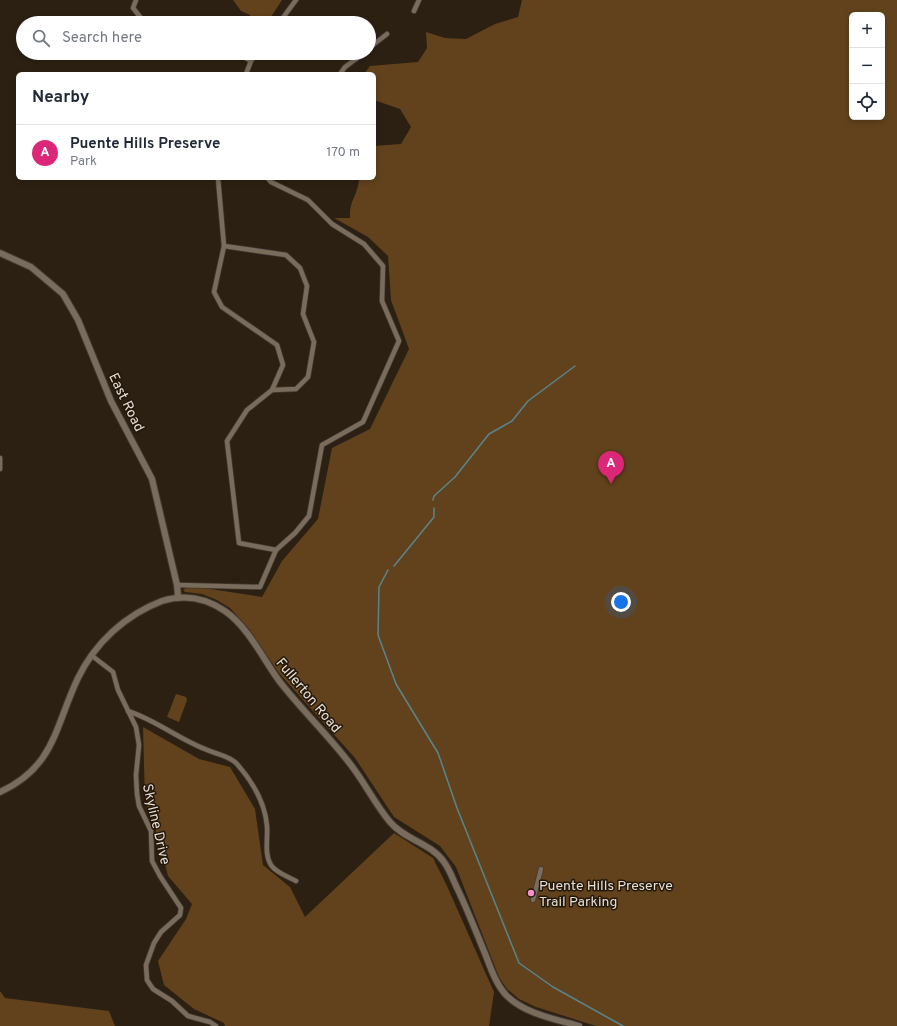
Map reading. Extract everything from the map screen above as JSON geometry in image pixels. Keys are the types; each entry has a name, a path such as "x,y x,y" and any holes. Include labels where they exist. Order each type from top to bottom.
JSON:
{"street":[{"path":"136,0 133,8 139,16"},
{"path":"284,16 296,0"},
{"path":"414,11 419,0"},
{"path":"376,43 387,34"},
{"path":"342,72 356,60"},
{"path":"247,72 251,61"},
{"path":"218,180 224,246 214,292 222,307 277,345 283,365 272,390 247,410 227,441 239,543 276,550"},
{"path":"177,585 260,587 276,550 295,533 309,516 322,445 363,422 399,341 382,301 383,266 364,244 332,224 308,200 270,180"},
{"path":"224,246 286,255 300,268 307,286 304,314 314,342 308,377 296,389 272,390"},
{"name":"East Road","path":"0,253 31,267 63,294 78,320 111,401 152,479 177,585 178,596"},
{"path":"0,458 0,469"},
{"name":"Fullerton Road","path":"0,792 28,775 50,747 58,731 76,682 91,656 112,632 128,619 154,604 178,596 194,598 211,603 235,619 286,689 349,762 390,822 403,834 431,849 442,859 462,898 496,979 504,993 515,1003 527,1009 580,1026"},
{"path":"91,656 113,672 114,665"},
{"name":"Skyline Drive","path":"113,672 118,690 139,737 136,775 137,794 139,806 151,832 152,861 160,876 179,902 181,909 180,915 163,929 154,943 146,965 147,980 153,989 172,1001 188,1016 210,1022 216,1026"},
{"path":"128,711 151,720 190,743 228,757 235,762 251,784 263,808 267,825 267,854 270,863 276,870 296,881"},
{"path":"533,900 541,869"}],"shaded area":[{"path":"233,0 282,0 272,16 250,16 241,11"},
{"path":"522,0 897,0 897,1026 596,1026 536,1007 519,999 507,989 499,977 456,867 440,846 394,817 355,758 279,673 248,628 230,608 217,600 202,594 185,592 183,590 186,588 204,588 262,597 282,561 318,519 332,448 370,429 409,349 391,300 388,256 368,237 334,218 350,218 351,207 359,180 376,180 376,146 401,144 411,127 400,109 376,101 376,72 366,72 370,66 418,62 427,48 426,32 445,38 466,39 495,24 518,17"},
{"path":"176,694 186,697 187,700 179,722 167,717"},
{"path":"143,727 199,759 230,767 255,809 263,865 290,887 305,917 394,833 433,858 494,992 489,1026 225,1026 224,1023 194,1009 164,985 158,961 186,919 192,904 168,876 159,840 145,800"},
{"path":"0,991 5,998 109,1011 115,1026 0,1026"}],"waterway":[{"path":"433,500 434,496 455,477 489,434 512,421 528,401 575,366"},
{"path":"394,566 434,517 434,508"},
{"path":"388,570 379,587 378,635 396,684 438,753 457,808 519,963 553,987 623,1026"}],"place":[{"name":"Puente Hills Preserve","path":"611,484"},
{"name":"Puente Hills Preserve Trail Parking","path":"531,893"}]}
